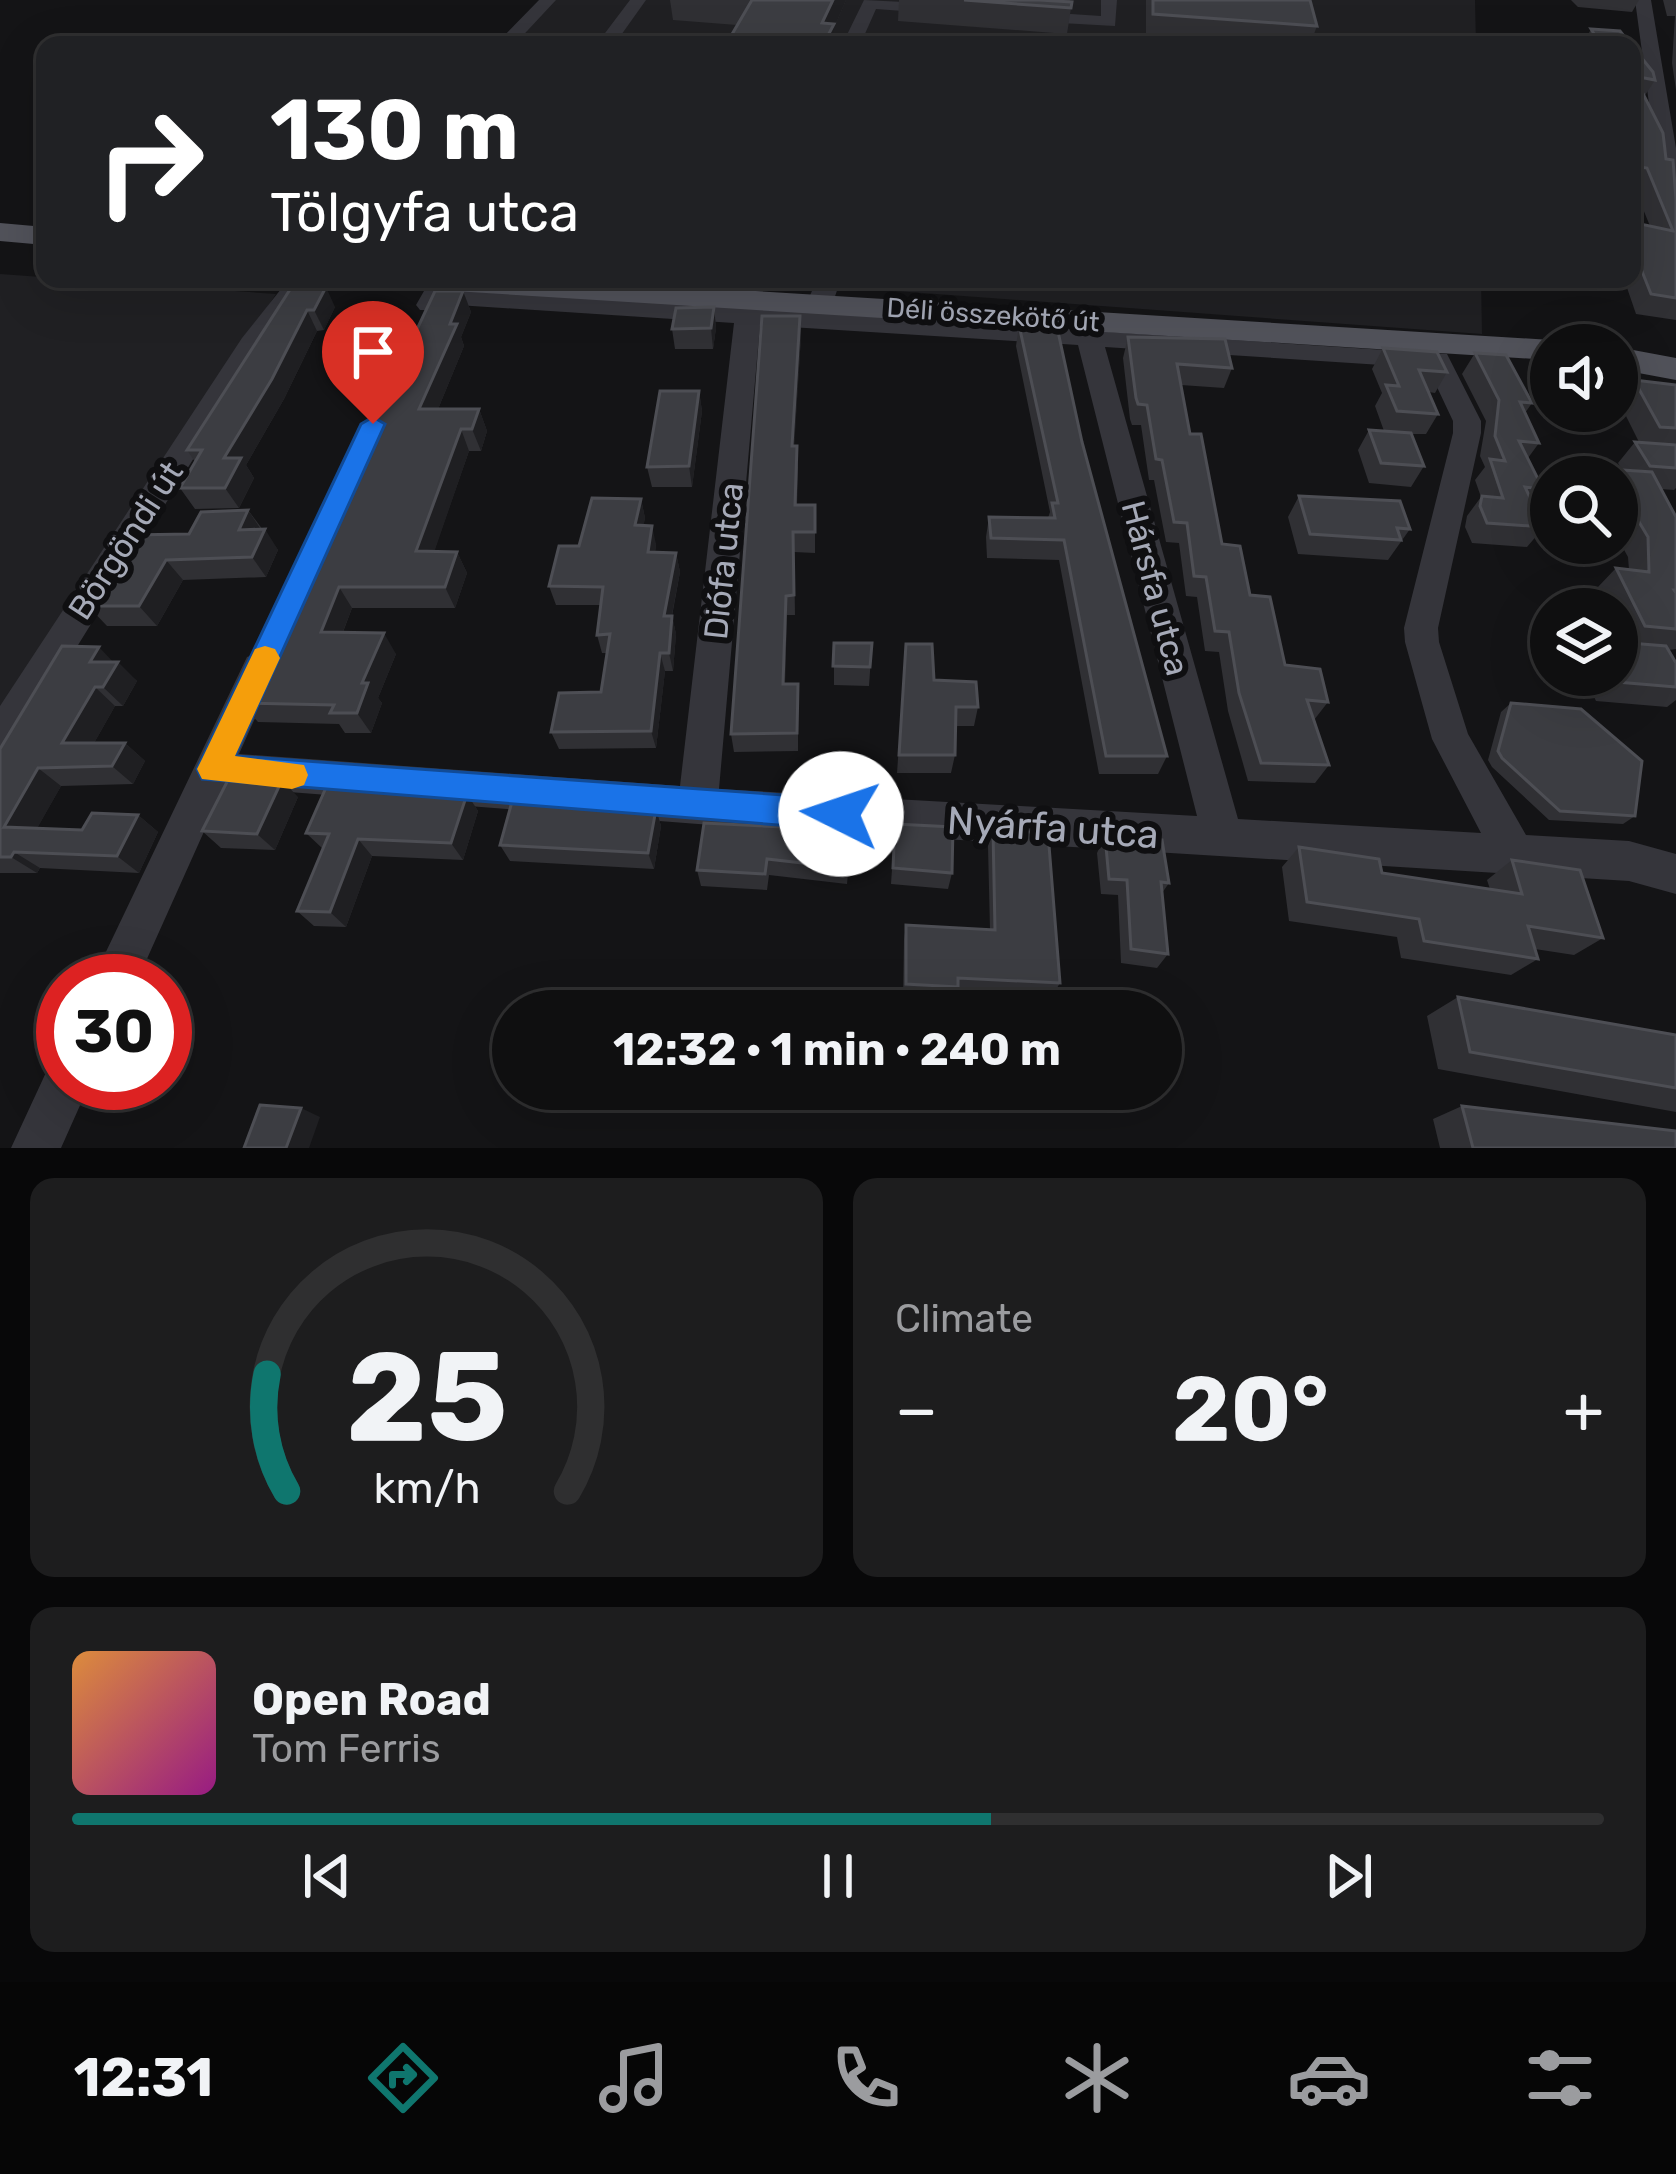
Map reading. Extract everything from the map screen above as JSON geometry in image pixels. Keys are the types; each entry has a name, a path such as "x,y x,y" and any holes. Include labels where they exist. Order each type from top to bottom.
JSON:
{"main road":[{"path":"0,232 36,235"},
{"name":"Déli összekötő út","path":"624,288 824,292 1530,348"},
{"path":"1638,355 1673,356"}],"street":[{"path":"513,36 548,0"},
{"path":"612,36 638,0"},
{"path":"996,13 1109,22 1109,1 1081,0"},
{"path":"1643,0 1670,170 1676,178"},
{"path":"856,36 875,5 974,11"},
{"name":"Börgöndi út","path":"251,344 270,288"},
{"name":"Börgöndi út","path":"0,738 251,344 293,288"},
{"path":"413,339 424,288"},
{"path":"465,288 748,316 1438,360 1467,421 1467,433 1421,628 1422,642 1451,740 1514,853"},
{"name":"Diófa utca","path":"698,806 748,316"},
{"name":"Hársfa utca","path":"1088,337 1223,838"},
{"path":"127,954 273,640"},
{"name":"Nyárfa utca","path":"213,769 698,806 1630,861 1676,874"},
{"path":"36,1148 54,1110"}],"shaded area":[{"path":"553,0 1475,0 1476,36 519,36"},
{"path":"0,274 36,277 36,288 193,288 276,294 0,716"},
{"path":"854,288 1481,288 1482,334"}],"building":[{"path":"752,0 833,0 822,23 834,24 828,36 731,36"},
{"path":"964,0 1039,0 1072,2 1071,8"},
{"path":"1153,0 1310,0 1317,26 1153,14"},
{"path":"1591,29 1620,31 1624,36 1595,36"},
{"path":"1641,57 1653,72 1655,80 1641,77"},
{"path":"1641,90 1663,133 1666,159 1673,160 1676,298 1651,294 1641,269 1641,224 1673,231 1647,168 1641,167"},
{"path":"291,288 325,288 314,310 307,310 224,458 241,458 225,488 180,488 202,450 187,450"},
{"path":"435,291 463,291 450,324 457,324 419,409 479,409 472,429 461,429 416,551 457,552 445,587 339,587 321,632 384,633 362,683 368,683 357,713 330,713 334,705 241,703"},
{"path":"714,307 711,328 672,329 676,308"},
{"path":"762,316 800,316 792,446 797,446 795,505 815,505 815,532 793,532 794,595 786,596 783,684 798,684 797,733 731,734"},
{"path":"1019,325 1057,327 1082,442 1167,756 1106,756 1064,540 991,538 989,517 1055,518 1052,503 1058,503"},
{"path":"1128,337 1225,339 1232,368 1177,364 1190,434 1201,434 1222,544 1240,546 1250,595 1270,597 1285,665 1320,669 1328,702 1307,700 1329,765 1261,763 1239,693 1229,632 1215,631 1206,577 1194,576 1187,523 1174,522 1147,405 1138,404 1136,398"},
{"path":"1383,348 1437,352 1447,372 1419,370 1438,414 1397,411 1386,385 1399,386"},
{"path":"1475,353 1506,355 1530,399 1520,402 1539,443 1519,441 1530,463 1530,488 1525,487 1530,498 1530,526 1487,523 1480,506 1482,496 1503,498 1490,459 1505,461 1495,436 1499,400"},
{"path":"1638,380 1676,385 1676,428 1660,427"},
{"path":"660,391 699,391 689,466 647,467"},
{"path":"1369,430 1411,433 1424,466 1381,463"},
{"path":"1635,442 1676,445 1676,468 1650,466"},
{"path":"1638,471 1652,472 1676,517 1676,629 1645,626 1638,612 1638,588 1626,588 1616,568 1649,572 1648,537 1638,520"},
{"path":"1299,496 1400,501 1410,529 1397,528 1401,540 1310,534"},
{"path":"592,498 641,499 635,525 652,526 648,552 676,553 664,616 672,616 669,653 660,653 651,731 551,732 559,693 601,692 610,634 597,635 603,587 549,586 559,546 579,546"},
{"path":"248,510 239,530 265,529 252,557 166,560 139,606 88,606 131,535 189,534 201,512"},
{"path":"834,643 872,643 870,667 833,666"},
{"path":"906,644 932,644 934,680 976,682 978,707 956,707 955,755 899,755"},
{"path":"1638,644 1666,646 1676,663 1676,687 1638,684"},
{"path":"62,646 99,647 90,662 118,662 103,687 95,687 62,743 125,743 112,766 38,768 4,827 82,830 92,813 138,815 117,856 14,852 11,857 0,857 0,749"},
{"path":"1511,703 1581,709 1642,761 1635,816 1560,811 1498,751"},
{"path":"230,776 282,780 257,834 202,831"},
{"path":"328,783 467,794 451,843 358,839 330,912 297,911 329,834 306,833"},
{"path":"513,798 656,809 648,853 500,845"},
{"path":"783,817 853,821 847,868 767,859 765,874 697,870 704,823 781,827"},
{"path":"895,824 953,827 952,873 893,868"},
{"path":"993,830 1048,833 1060,983 958,978 958,987 906,984 906,925 995,930"},
{"path":"1105,836 1162,840 1169,883 1161,882 1168,954 1131,949 1127,880 1109,879"},
{"path":"1299,847 1379,859 1382,873 1522,894 1512,860 1580,870 1603,938 1528,926 1538,959 1424,941 1419,919 1307,902"},
{"path":"1458,997 1676,1035 1676,1088 1470,1052"},
{"path":"260,1105 301,1108 286,1148 244,1148"},
{"path":"1462,1106 1676,1131 1676,1148 1473,1148"}],"slow traffic":[{"path":"265,658 213,769 292,775"}],"route":[{"path":"373,424 213,769 841,814"}]}
